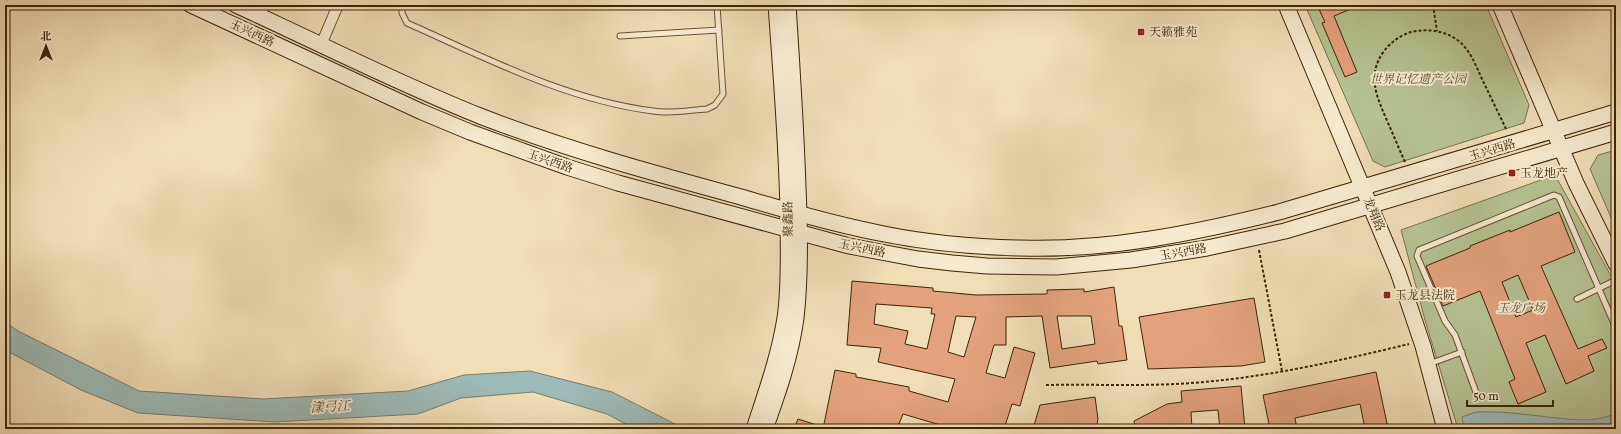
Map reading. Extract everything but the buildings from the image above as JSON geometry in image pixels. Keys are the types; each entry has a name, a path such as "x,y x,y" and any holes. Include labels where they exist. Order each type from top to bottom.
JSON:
{"main road":[{"name":"玉兴西路","path":"191,5 422,112 484,137 567,167 618,183 849,246 918,259 973,265 1056,267 1131,260 1207,248 1256,238 1616,132"},
{"name":"玉兴西路","path":"236,5 264,11 321,45 430,95 525,133 624,165 854,228 920,240 988,247 1056,248 1128,242 1203,230 1279,212 1616,112"},
{"name":"聚鑫路","path":"765,429 786,367 796,319 799,286 784,130 776,5"},
{"name":"聚鑫路","path":"788,5 797,150 793,212"},
{"name":"龙翔路","path":"1286,5 1398,272 1428,364 1444,424"},
{"path":"1500,5 1553,131 1616,264"},
{"name":"聚鑫路","path":"754,429 775,364 785,318 789,266 794,232"}],"street":[{"path":"321,45 338,5"}],"lane":[{"path":"402,5 402,12 407,23 526,75 584,96 654,112 708,110 718,102 723,94 717,5"},
{"path":"620,36 719,30"},
{"path":"1477,395 1455,335 1445,321 1417,256 1419,250 1554,195 1559,197 1616,328"},
{"path":"1577,299 1616,280"},
{"path":"1428,364 1462,352"}],"path":[{"path":"1433,5 1437,31"},
{"path":"1410,174 1376,95 1375,70 1380,58 1387,48 1401,36 1418,30 1437,31 1454,38 1466,47 1513,143"},
{"path":"1256,238 1263,266 1282,371"},
{"path":"1046,385 1190,383 1231,380 1349,358 1421,342"}],"green space":[{"name":"世界记忆遗产公园","path":"1305,5 1486,5 1529,105 1524,123 1385,167 1373,161"},
{"path":"1616,150 1616,229 1590,169 1598,155"},
{"name":"玉龙广场","path":"1555,175 1616,285 1616,429 1458,429 1425,320 1401,230"}],"water":[{"name":"漾弓江","path":"5,322 18,331 139,391 263,399 408,391 464,375 530,371 612,392 685,429 635,429 607,414 533,392 461,398 418,414 275,422 138,413 81,390 9,352 5,349"},
{"path":"1476,412 1512,413 1582,420 1599,419 1616,413 1616,429 1464,429 1462,417"}],"place":[{"name":"天籁雅苑","path":"1141,32"},
{"name":"玉龙地产","path":"1512,173"},
{"name":"玉龙县法院","path":"1387,295"}]}
